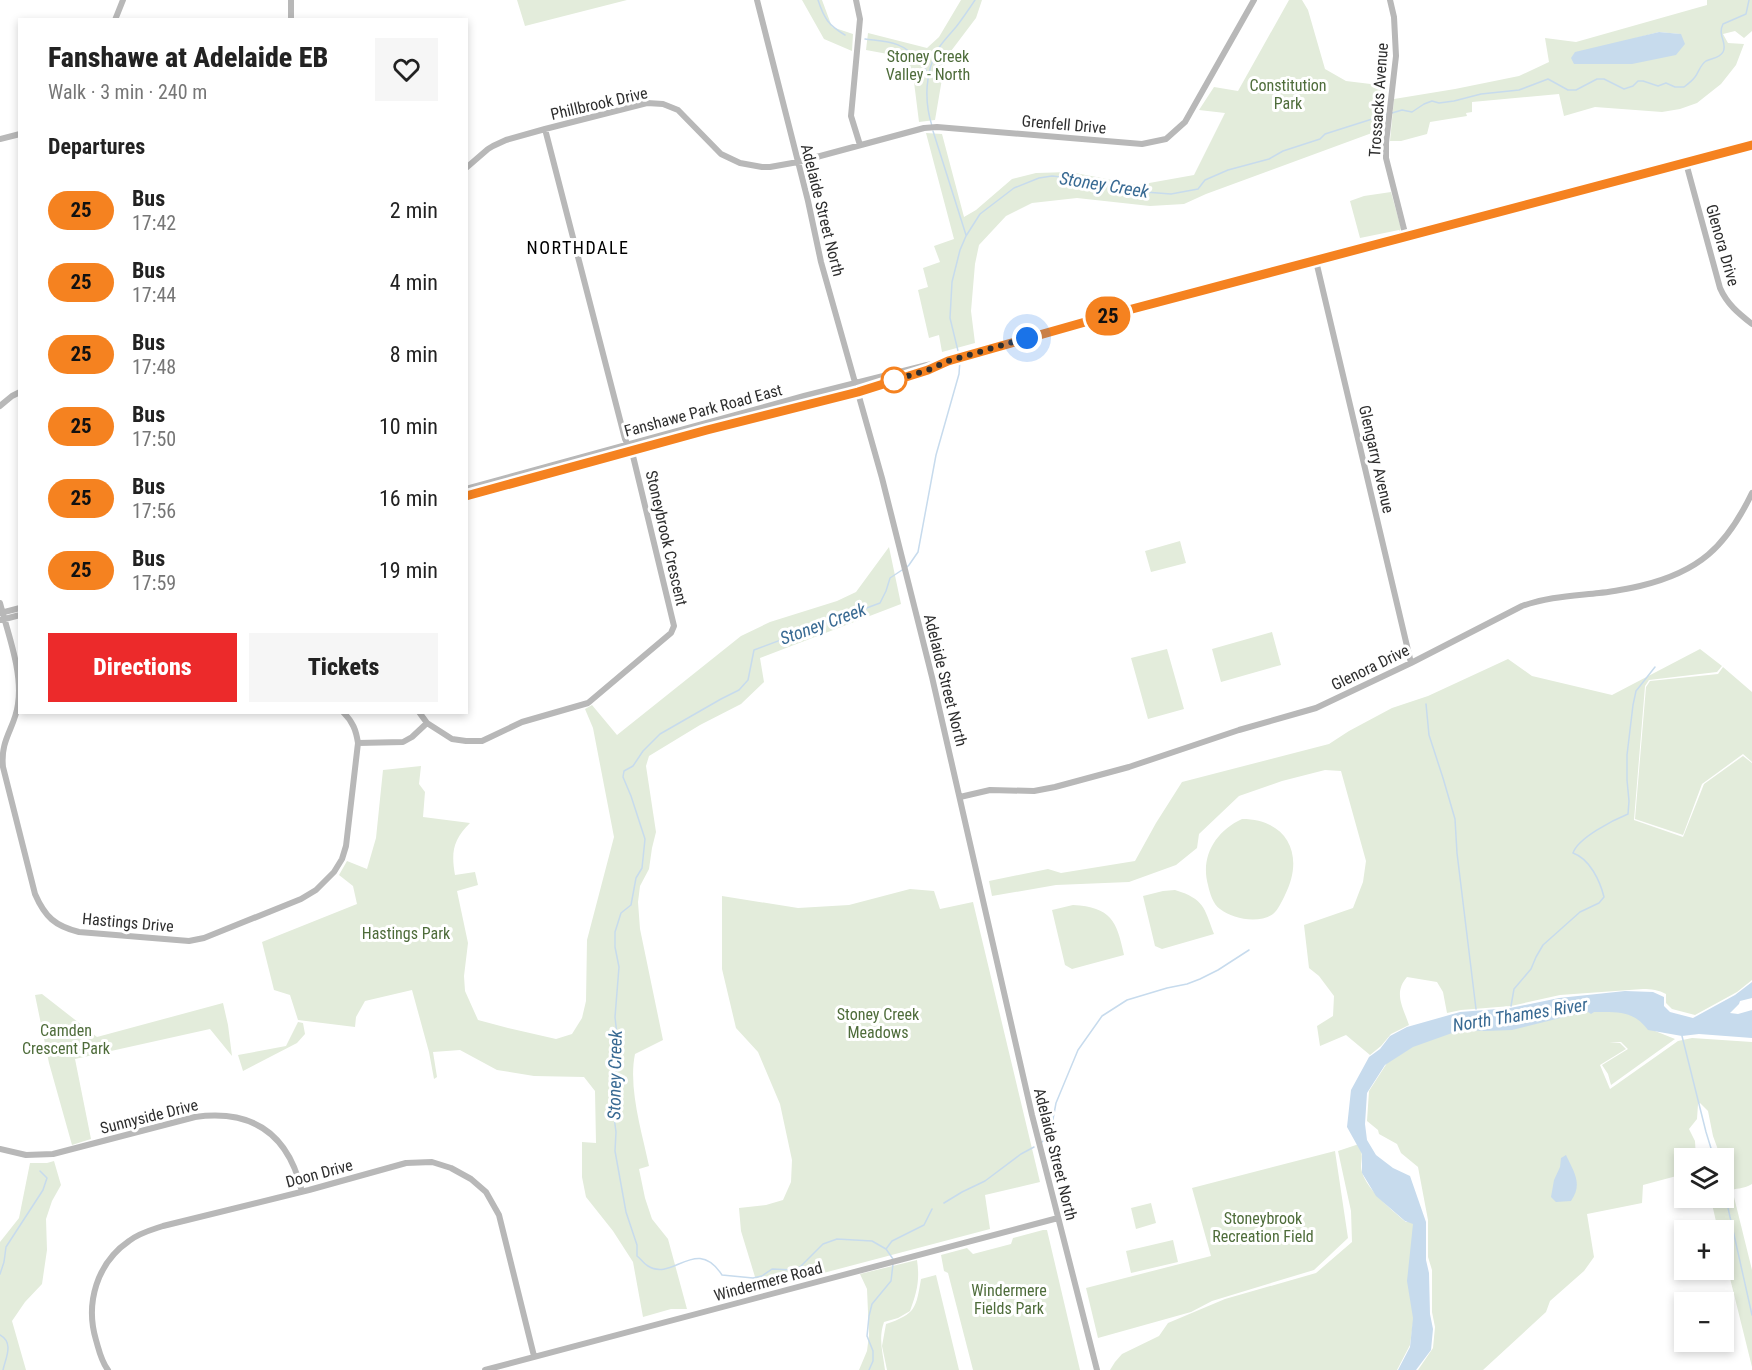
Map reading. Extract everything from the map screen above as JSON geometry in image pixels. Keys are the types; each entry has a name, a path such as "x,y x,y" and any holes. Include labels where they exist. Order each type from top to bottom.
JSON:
{"street":[{"path":"117,18 123,0"},
{"path":"291,0 291,18"},
{"name":"Adelaide Street North","path":"757,0 821,262 900,546 960,796 1032,1115 1097,1370"},
{"path":"856,0 860,20 851,116 860,145"},
{"name":"Grenfell Drive","path":"798,162 924,128 937,127 1143,144 1166,139 1185,122 1254,0"},
{"name":"Trossacks Avenue","path":"1390,0 1394,17 1396,56 1386,159 1406,237"},
{"name":"Phillbrook Drive","path":"468,166 493,146 506,140 654,102 672,106 678,110 714,148 732,160 753,166 770,167 798,162"},
{"name":"Stoneybrook Crescent","path":"420,714 427,723 452,739 477,741 486,739 522,722 588,703 671,633 674,626 633,456 597,334 545,129"},
{"path":"0,139 18,134"},
{"name":"Fanshawe Park Road East","path":"468,495 855,384 1752,145"},
{"name":"Glenora Drive","path":"1686,163 1720,288 1732,308 1752,324"},
{"name":"Glengarry Avenue","path":"1316,261 1411,663"},
{"name":"Fanshawe Park Road East","path":"468,488 858,392 928,370 948,361"},
{"path":"0,406 18,394"},
{"name":"Glenora Drive","path":"960,796 991,790 1034,791 1129,767 1239,730 1316,708 1538,600 1612,591 1662,581 1702,561 1716,548 1732,529 1752,494"},
{"name":"Hastings Drive","path":"0,603 18,675"},
{"path":"2,616 18,609"},
{"path":"2,616 18,615"},
{"name":"Hastings Drive","path":"18,694 17,708 3,747 3,767 35,894 42,909 52,921 79,932 189,941 204,938 301,899 316,890 337,867 346,846 358,743"},
{"path":"345,714 356,729 358,743 403,742 427,723"},
{"name":"Sunnyside Drive","path":"0,1149 26,1155 53,1154 195,1117 230,1115 260,1126 284,1147 293,1162 302,1192"},
{"name":"Doon Drive","path":"108,1370 94,1331 92,1310 94,1295 103,1266 129,1240 152,1230 302,1192 389,1167 432,1162 451,1168 471,1179 486,1192 499,1215 534,1356"},
{"name":"Windermere Road","path":"485,1370 1058,1218"}],"green space":[{"path":"517,0 627,0 525,26"},
{"path":"802,0 822,0 832,27 853,34 852,51 824,39"},
{"name":"Stoney Creek Valley - North","path":"961,0 982,0 976,18 948,55 935,120 919,122 913,74 904,57 866,50 868,33 927,48 939,37"},
{"name":"Constitution Park","path":"1289,0 1302,0 1308,10 1325,69 1346,81 1387,86 1380,130 1184,204 1150,206 1077,198 1032,203 1006,216 979,245 971,311 975,343 942,352 939,335 929,338 918,290 928,287 923,268 940,262 934,246 954,239 926,133 942,134 964,217 976,210 1012,179 1036,173 1070,172 1138,185 1194,175 1225,113 1199,110 1214,87 1238,91"},
{"path":"1707,0 1752,0 1752,31 1744,38 1735,31 1723,34 1728,43 1744,44 1736,65 1721,84 1697,103 1662,112 1595,107 1564,116 1559,94 1472,102 1472,112 1466,113 1467,116 1430,122 1427,134 1401,141 1390,141 1394,99 1519,76 1549,62 1545,38 1576,42 1707,5","holes":["1659,32 1680,34 1590,64 1574,64 1636,38"]},
{"path":"1391,192 1400,231 1360,238 1350,201 1364,196"},
{"path":"1180,541 1186,563 1151,572 1145,551"},
{"name":"Hastings Park","path":"889,547 901,604 760,658 764,682 741,704 700,725 649,756 646,766 656,832 649,869 640,886 638,902 640,929 663,1040 635,1054 633,1081 649,1166 639,1169 652,1219 668,1239 687,1309 671,1309 643,1317 633,1262 613,1231 586,1197 582,1177 582,1142 596,1143 595,1091 584,1077 534,1076 497,1070 460,1050 433,1052 437,1077 434,1079 412,990 365,1001 356,1017 355,1027 298,1020 290,995 274,990 262,942 357,904 353,886 339,875 347,861 367,869 376,838 383,770 421,766 419,784 425,792 423,817 470,823 457,841 453,860 455,875 475,872 478,885 457,891 468,943 464,976 465,991 478,1020 556,1039 572,1034 582,1018 586,1001 587,940 614,837 593,728 585,709 592,705 617,735 741,636 770,622 837,601 856,592"},
{"path":"1272,632 1281,665 1221,682 1212,649"},
{"path":"1167,649 1184,709 1148,719 1131,658"},
{"path":"1700,649 1722,666 1717,672 1649,680 1645,686 1634,820 1683,837 1704,784 1743,756 1752,763 1752,980 1737,992 1695,1015 1672,1009 1666,1003 1666,994 1643,989 1560,995 1511,1006 1447,1013 1443,992 1437,982 1407,977 1401,989 1400,1000 1409,1025 1391,1034 1370,1055 1346,1035 1320,1046 1317,1026 1333,1016 1334,996 1319,976 1309,968 1304,925 1353,908 1363,882 1366,861 1341,771 1325,770 1282,781 1239,796 1199,834 1197,848 1176,865 1129,882 1056,885 992,896 989,881 1048,869 1061,873 1135,861 1182,782 1329,744 1392,708 1428,696 1508,659 1532,676 1612,695"},
{"path":"1723,667 1752,692 1752,762 1743,754 1702,784 1683,835 1635,819 1646,687 1650,681 1718,674"},
{"path":"1242,819 1271,825 1288,842 1292,854 1291,881 1284,897 1273,914 1260,919 1239,918 1220,909 1211,895 1206,874 1206,864 1212,846 1225,830"},
{"name":"Stoney Creek Meadows","path":"910,889 934,891 940,909 973,902 1040,1182 985,1195 990,1229 759,1290 741,1231 739,1208 766,1205 783,1200 791,1182 792,1160 780,1104 758,1052 736,1028 722,969 722,896 798,908 849,905"},
{"path":"1175,890 1185,893 1202,905 1214,934 1162,949 1155,946 1143,896"},
{"path":"1073,905 1096,909 1110,918 1115,925 1124,955 1072,969 1065,965 1052,910"},
{"name":"Camden Crescent Park","path":"42,994 97,1037 223,1003 232,1056 210,1029 75,1059 91,1139 72,1145 49,1063 35,995"},
{"path":"1621,1010 1641,1018 1650,1029 1675,1039 1611,1085 1602,1065 1628,1049 1621,1042 1609,1042 1620,1043 1626,1049 1600,1065 1610,1089 1678,1041 1692,1038 1752,1042 1752,1184 1734,1189 1734,1148 1717,1148 1708,1111 1700,1103 1698,1104 1697,1119 1689,1129 1695,1141 1695,1148 1674,1148 1674,1153 1672,1152 1674,1153 1674,1177 1643,1185 1642,1203 1587,1214 1594,1257 1584,1271 1550,1301 1546,1312 1483,1370 1418,1370 1433,1348 1435,1327 1432,1312 1432,1270 1428,1257 1428,1220 1418,1167 1401,1153 1397,1144 1379,1134 1378,1130 1367,1121 1369,1091 1387,1063 1415,1045 1457,1030 1536,1022 1582,1011"},
{"path":"298,1022 303,1023 305,1034 297,1043 243,1071 238,1055 286,1046"},
{"path":"1359,1144 1362,1153 1362,1172 1369,1186 1406,1222 1414,1222 1414,1316 1410,1345 1397,1370 1110,1370 1122,1354 1159,1336 1168,1323 1225,1299 1316,1273 1352,1242 1351,1211 1338,1151"},
{"name":"Stoneybrook Recreation Field","path":"1335,1151 1348,1238 1314,1270 1212,1301 1191,1312 1098,1338 1086,1288 1211,1256 1192,1188"},
{"path":"54,1161 61,1185 46,1219 47,1250 42,1284 25,1302 12,1321 26,1370 0,1370 0,1242 19,1218 30,1163"},
{"path":"1734,1197 1752,1270 1752,1367 1730,1280 1734,1280 1734,1220 1716,1220 1713,1208 1734,1208"},
{"path":"1151,1203 1156,1223 1136,1229 1131,1208"},
{"name":"Windermere Fields Park","path":"1047,1230 1080,1370 973,1370 948,1273 944,1271 941,1255 967,1248 973,1254 1011,1244 1013,1238"},
{"path":"1173,1240 1178,1262 1131,1273 1126,1251"},
{"path":"917,1260 917,1286 910,1311 884,1322 882,1328 881,1340 885,1370 859,1370 867,1351 869,1335 867,1289 860,1274"},
{"path":"936,1275 959,1370 887,1370 882,1346 886,1324 909,1313 916,1303 921,1279"}],"water":[{"path":"1659,32 1681,34 1685,44 1676,55 1632,64 1574,64 1571,58 1575,52"},
{"name":"North Thames River","path":"1752,982 1752,998 1740,1001 1730,1013 1738,1014 1752,1010 1752,1038 1699,1034 1682,1036 1648,1030 1636,1019 1624,1014 1594,1012 1591,1014 1588,1012 1512,1030 1455,1032 1413,1047 1385,1065 1367,1093 1365,1124 1367,1140 1376,1155 1393,1168 1410,1176 1426,1222 1426,1260 1433,1329 1431,1350 1416,1370 1398,1370 1410,1347 1413,1318 1407,1281 1413,1224 1405,1221 1376,1196 1362,1173 1362,1154 1347,1127 1351,1090 1369,1057 1380,1049 1390,1036 1407,1027 1460,1012 1510,1008 1559,998 1625,991 1653,992 1664,997 1664,1006 1670,1012 1693,1018 1735,995"},
{"path":"1566,1155 1576,1178 1575,1195 1571,1201 1556,1202 1551,1197 1554,1180 1561,1158"}],"waterway":[{"path":"818,0 827,20 845,35"},
{"path":"932,126 927,97 930,67 944,40 959,24 975,0"},
{"name":"Stoney Creek","path":"1392,113 1402,110 1412,112 1432,101 1439,103 1481,94 1519,90 1548,79 1568,90 1576,90 1597,79 1604,79 1624,89 1633,86 1638,81 1658,86 1666,83 1675,87 1684,87 1694,78 1704,63 1722,54 1724,46 1721,28 1723,24 1746,14 1749,0"},
{"path":"865,39 894,44 906,49 923,66 928,77"},
{"name":"Stoney Creek","path":"959,355 950,318 952,282 960,250 980,214 1014,188 1039,178 1052,176 1088,180 1132,191 1171,194 1198,189 1205,180 1228,170 1269,159 1283,151 1320,139 1325,134 1388,114"},
{"path":"933,131 966,235"},
{"name":"Stoney Creek","path":"906,568 918,552 936,455 959,374 960,360"},
{"name":"Stoney Creek","path":"893,1259 886,1249 872,1241 837,1239 823,1244 794,1270 772,1269 762,1276 753,1278 722,1275 712,1264 703,1259 694,1259 666,1269 657,1269 647,1265 637,1256 637,1245 626,1212 615,1151 616,1132 613,1109 618,1044 615,1017 619,967 615,932 621,913 631,905 636,878 642,868 645,839 623,777 624,771 633,766 643,751 660,734 739,690 748,680 754,650 880,603 890,578 902,570"},
{"path":"1511,1006 1514,989 1531,969 1543,945 1580,912 1599,903 1604,897 1600,884 1589,865 1573,853 1576,847 1589,836 1628,814 1627,755 1633,705 1636,691 1655,667"},
{"path":"1426,704 1429,735 1455,819 1476,1009"},
{"path":"1042,1142 1050,1135 1056,1103 1078,1050 1102,1016 1127,1000 1200,979 1249,950"},
{"path":"1682,1036 1711,1148"},
{"path":"944,1203 985,1181 1034,1147"},
{"path":"0,1274 6,1247 43,1190 47,1178 40,1171"},
{"path":"1728,1208 1752,1315"},
{"path":"886,1249 892,1241 924,1225 932,1209"},
{"name":"Stoney Creek","path":"869,1370 873,1361 873,1351 867,1336 869,1316 872,1304 891,1281 893,1264"},
{"path":"0,1335 8,1346 3,1370"}],"bus line":[{"name":"25","path":"468,495 707,430 858,392 928,370 948,361 1117,313 1752,145"}],"district":[{"name":"NORTHDALE","path":"578,248"}],"route":[{"path":"894,380 891,381 928,370 948,361 1027,338"}]}
